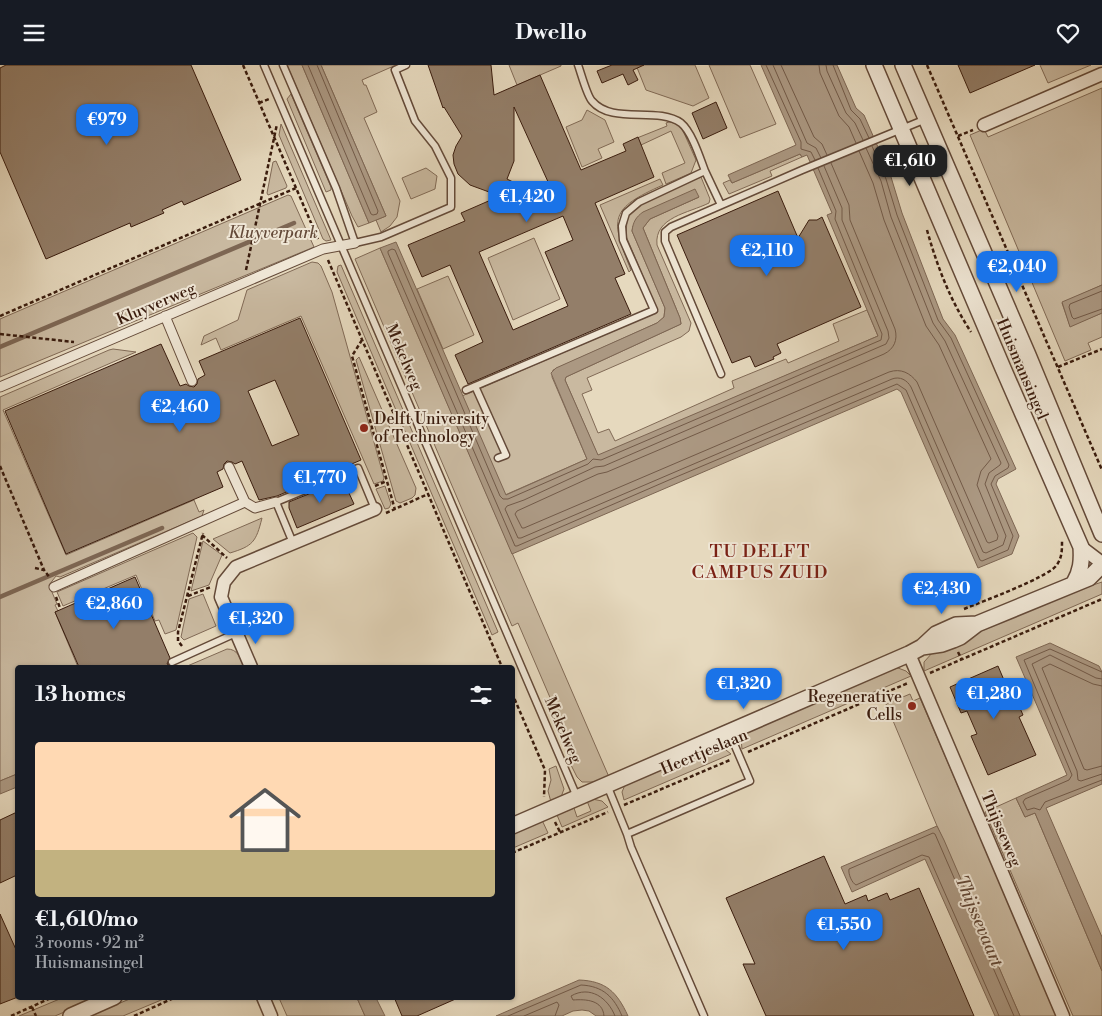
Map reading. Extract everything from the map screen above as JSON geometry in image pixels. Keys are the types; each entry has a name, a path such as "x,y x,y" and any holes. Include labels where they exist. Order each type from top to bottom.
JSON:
{"street":[{"name":"Huismansingel","path":"874,65 1081,547"},
{"name":"Huismansingel","path":"903,65 1028,355 1102,534"},
{"path":"984,125 1102,74"},
{"name":"Kluyverweg","path":"0,387 323,249 355,243"},
{"path":"165,316 192,381"},
{"path":"229,467 245,502 255,508 276,502"},
{"path":"54,587 245,502"},
{"path":"250,665 221,597 224,582 236,567 375,509"},
{"path":"1081,547 1102,564"},
{"path":"1074,583 1080,572 1082,560 1081,547"},
{"name":"Heertjeslaan","path":"515,825 915,650 942,644 960,637 977,625 1089,578 1102,564"},
{"name":"Thijsseweg","path":"915,650 919,678 1063,1016"},
{"path":"72,1016 107,1000"},
{"path":"264,1000 271,1016"}],"lane":[{"name":"Mekelweg","path":"264,65 578,798"},
{"path":"283,65 336,188 355,243 381,237 451,207 451,177 435,146 415,121 395,70 406,65"},
{"path":"578,65 591,101 608,112 665,117 681,123 690,135 721,205"},
{"path":"722,375 665,241 665,232 671,227 802,169 926,119"},
{"path":"466,390 654,310 623,240 622,226 626,213 639,202 705,171"},
{"path":"475,386 506,455 498,458"},
{"path":"293,543 276,502 358,468 375,509"},
{"path":"172,661 236,633"},
{"path":"628,834 750,781 729,732"},
{"path":"607,785 628,834 630,847 704,1016"}],"path":[{"name":"Mekelweg","path":"243,65 501,665"},
{"name":"Huismansingel","path":"927,65 1102,470"},
{"path":"250,252 274,138"},
{"path":"0,316 296,188"},
{"path":"0,334 71,341 92,347"},
{"path":"362,340 352,356 395,510"},
{"path":"1058,367 1102,349"},
{"path":"0,466 45,571 35,568"},
{"path":"375,509 385,513 428,494"},
{"path":"188,654 178,641 178,632 205,519"},
{"path":"202,535 236,567"},
{"path":"188,596 224,582"},
{"name":"Heertjeslaan","path":"515,852 1102,599"},
{"name":"Mekelweg","path":"515,700 545,770 543,792 550,810"},
{"path":"11,1016 47,1000"},
{"path":"134,1016 169,1000"},
{"path":"32,1007 36,1016"}],"green space":[{"path":"287,65 302,65 369,223 358,227 352,216"},
{"path":"321,65 396,65 362,80 377,112 364,118 400,201 397,217 390,226 381,232 376,220 386,216"},
{"path":"509,65 561,65 561,66 517,85"},
{"path":"636,65 695,65 709,98 693,106 646,90"},
{"path":"709,65 750,65 776,124 740,138"},
{"path":"1040,65 1091,65 1048,83"},
{"path":"1102,88 1102,285 1062,303 1070,326 1102,313 1102,337 1088,343 1091,350 1065,361 970,135 984,129 988,137"},
{"path":"291,94 331,187 331,190 326,192 287,99"},
{"path":"587,110 605,120 614,142 598,149 602,158 582,167 566,127 582,120"},
{"path":"666,123 680,124 696,160 691,173 666,184 662,173 685,163 671,131 641,145 637,138 667,126"},
{"path":"281,124 331,240 326,241 323,239 279,135"},
{"path":"800,154 802,157 770,171 772,176 729,194 723,183 730,180 732,183"},
{"path":"276,161 287,186 268,195 273,162"},
{"path":"426,168 437,176 435,189 411,199 402,178"},
{"path":"701,177 710,199 709,203 674,217 667,222 661,228 657,245 691,323 689,331 681,337 587,378 592,390 582,394 598,433 609,429 615,441 734,388 732,381 786,359 788,363 839,341 833,324 867,310 878,336 598,456 565,380 566,377 681,324 643,228 650,219 699,197 633,226 632,231 665,308 664,317 657,323 553,370 552,377 587,459 505,495 462,396 658,312 626,236 627,219 629,214 640,204"},
{"path":"660,179 663,185 632,201 619,217 620,238 631,270 629,272 600,205"},
{"name":"Kluyverpark","path":"288,195 291,196 314,247 0,377 0,319"},
{"path":"534,238 560,299 513,320 488,258"},
{"path":"380,248 609,777 596,782 582,782 577,777 569,761 576,758 518,623 512,626 355,259"},
{"path":"312,262 318,263 321,266 332,292 384,478 383,481 374,484 301,316 221,350 216,338 201,345 204,336 238,320 247,290"},
{"path":"341,265 498,632 492,635 337,272 338,266"},
{"path":"448,276 474,335 443,349 417,289"},
{"path":"109,350 136,352 3,410 66,555 194,500 199,512 204,510 202,516 60,577 56,576 49,585 57,604 55,605 58,611 55,612 77,665 15,665 15,775 0,781 0,397"},
{"path":"359,357 416,488 415,495 412,498 400,503 396,501 356,360"},
{"path":"385,486 391,504 389,508 385,509 376,489"},
{"path":"262,518 255,538 244,548 230,553 213,539"},
{"path":"193,533 197,537 176,630 165,634 159,620 155,621 136,575 63,606 57,592"},
{"path":"203,541 222,555 209,585 191,591"},
{"path":"1102,582 1102,594 924,671 924,662 933,652 1092,583 1093,585"},
{"path":"203,594 216,626 184,640 181,637 189,599"},
{"path":"231,649 240,657 243,665 190,665"},
{"path":"898,668 906,671 911,676 742,749 741,739 745,733"},
{"path":"910,694 913,701 920,698 1057,1016 1020,1016 886,704"},
{"path":"721,746 731,754 624,800 622,792 625,785 713,747"},
{"path":"556,766 564,789 561,797 551,802 548,791 551,780 549,769"},
{"path":"1016,798 1025,817 1035,813 1102,971 1102,1016 1073,1016 985,812"},
{"path":"592,799 602,801 608,807 562,827 557,815 574,808 577,817 591,811 587,801"},
{"path":"542,820 548,833 515,847 515,832"},
{"path":"57,1000 92,1000 55,1016 19,1016"},
{"path":"127,1000 161,1000 123,1016 89,1016"},
{"path":"280,1000 358,1000 365,1016 287,1016"}],"water":[{"path":"302,65 321,65 386,216 369,223"},
{"path":"761,65 837,65 856,108 864,115 891,177 902,213 943,319 955,335 1016,469 998,479 996,484 1019,536 1012,554 978,568 901,392 897,389 512,554 380,248 396,242 506,495 587,459 551,373 556,368 657,323 664,317 665,308 632,231 633,225 643,212 695,189 699,197 650,219 643,228 681,324 566,377 565,380 598,455 878,336 827,215 832,213 807,155 802,157 800,154 732,183 728,175 796,145"},
{"path":"1102,285 1102,313 1070,327 1062,302"},
{"path":"1050,643 1099,666 1102,672 1102,784 1046,808 1102,937 1102,971 1035,813 1025,817 1016,798 1067,775 1016,657"},
{"path":"15,775 15,788 0,794 0,781"},
{"path":"937,826 1020,1016 995,1016 925,859 852,892 841,867"},
{"path":"579,980 596,983 610,989 620,1000 628,1016 596,1016 589,1011 582,1010 573,1011 562,1016 496,1016"},
{"path":"358,1000 377,1000 385,1016 365,1016"}],"building":[{"path":"6,65 191,65 241,180 184,205 182,201 162,210 164,213 131,227 130,223 46,259 0,152 0,68"},
{"path":"428,65 491,65 494,95 540,75 581,170 626,151 623,144 638,137 654,177 595,203 625,274 615,278 631,314 468,384 455,355 483,342 450,265 422,277 408,245 465,221 461,213 500,196 470,185 458,174 453,155 462,136 443,108","holes":["514,107 549,184 516,199 515,183 507,179 514,161","563,216 573,240 545,252 568,306 513,330 479,252"]},
{"path":"612,65 644,65 633,70 638,80 628,85 623,74 602,83 597,71"},
{"path":"958,65 1035,65 970,93"},
{"path":"716,102 727,128 703,139 692,113"},
{"path":"778,191 798,238 809,220 817,220 822,217 861,307 777,344 781,353 773,357 774,359 755,367 750,356 732,363 677,235"},
{"path":"300,318 361,460 277,496 259,500 242,461 235,464 227,461 223,469 217,472 223,487 66,554 5,411 161,344 180,386 186,384 194,387 198,379 205,375 199,361","holes":["275,380 299,435 272,446 248,391"]},
{"path":"343,480 354,504 297,528 289,508 289,502"},
{"path":"135,577 170,658 167,664 169,665 78,665 55,612"},
{"path":"998,666 1009,692 1012,690 1023,715 1019,717 1036,755 988,775 971,736 977,734 967,711 961,713 950,687"},
{"path":"15,813 15,876 0,883 0,820"},
{"path":"824,856 845,904 866,895 868,901 887,893 890,900 919,888 974,1016 766,1016 743,964 755,964 726,898"},
{"path":"0,914 15,947 15,998 0,1004"},
{"path":"395,1000 453,1000 417,1016 402,1016"}],"waterway":[{"path":"0,347 294,223"},
{"path":"0,597 162,528"}],"place":[{"name":"Delft University of Technology","path":"364,428"},
{"name":"Regenerative Cells","path":"912,706"}],"district":[{"name":"TU DELFT CAMPUS ZUID","path":"760,562"}],"water label":[{"name":"Thijssevaart","path":"979,921"}]}
